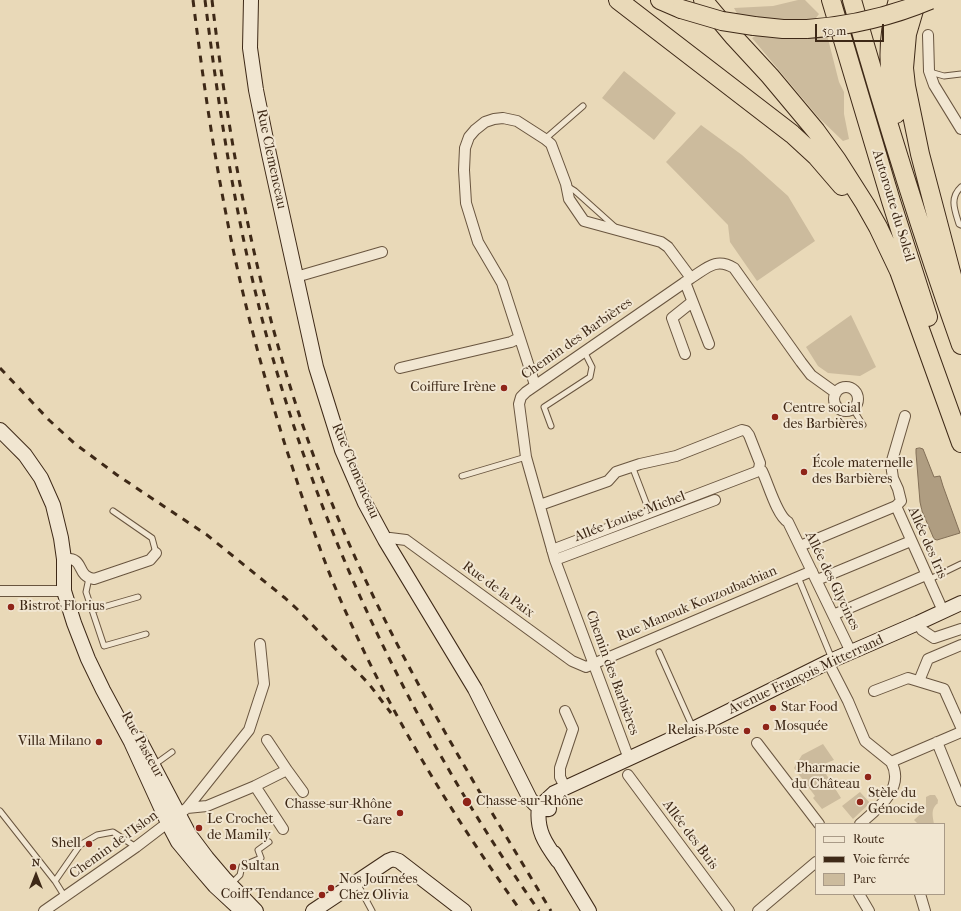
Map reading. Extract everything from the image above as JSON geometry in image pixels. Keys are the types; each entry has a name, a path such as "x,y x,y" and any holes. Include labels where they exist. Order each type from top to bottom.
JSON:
{"highway":[{"path":"618,0 762,110 792,134 817,157 841,185 856,208 887,263 904,285"},
{"path":"660,0 681,9 722,21 783,29 841,26 866,21 905,10 931,0"},
{"path":"703,0 816,131 837,160 878,227 904,285 961,443"},
{"name":"Autoroute du Soleil","path":"831,0 910,262 961,411"},
{"name":"Autoroute du Soleil","path":"852,0 909,187 961,345"},
{"path":"898,0 892,19 889,38 889,62 909,187"},
{"path":"917,0 911,16 906,39 904,68 906,86 920,154 961,310"}],"street":[{"name":"Rue Clemenceau","path":"251,0 250,48 256,90 316,367 342,450 365,503 385,540 475,689 530,799 544,808"},
{"path":"928,35 929,71 934,85 961,129"},
{"path":"535,385 502,283 478,242 469,217 466,203 464,177 465,148 469,137 475,130 485,122 494,119 503,118 517,121 551,144 566,184 569,199 584,221 661,242 668,247 688,280 692,302 709,344"},
{"path":"296,277 382,252"},
{"name":"Chemin des Barbières","path":"629,759 552,550 526,457 519,404 521,397 535,385 688,280 713,264 720,263 727,264 734,268 811,375 836,393"},
{"path":"686,354 672,318 692,302"},
{"path":"400,368 511,342 519,338"},
{"path":"845,387 850,387 855,390 858,395 857,406 848,411 842,411 835,403 834,398 836,393 845,387"},
{"name":"Allée des Iris","path":"905,416 891,464 893,478 898,489 900,501 896,506 944,612"},
{"name":"Rue Pasteur","path":"0,430 25,455 41,478 53,505 61,538 64,559 64,591 74,623 103,690 131,742 149,768 183,811 189,834 230,885 256,911"},
{"name":"Allée des Glycines","path":"632,466 676,456 742,430 746,431 760,463 760,468 783,520 788,522 851,652"},
{"path":"540,505 608,481 616,472 632,466"},
{"path":"552,550 756,472 760,468"},
{"name":"Allée Louise Michel","path":"555,560 715,500"},
{"path":"800,546 896,506"},
{"name":"Rue de la Paix","path":"385,540 390,538 406,540 572,661 586,667 594,664"},
{"name":"Rue Manouk Kouzoubachian","path":"594,664 798,577 814,576 911,541"},
{"path":"64,559 71,558 78,562 84,575 94,579 150,560 156,553"},
{"name":"Rue Pasteur","path":"64,559 82,620 96,656 149,768 168,823 178,842 197,865 215,886 242,911"},
{"path":"833,615 927,577"},
{"path":"0,591 64,591"},
{"name":"Avenue François Mitterrand","path":"544,808 566,789 693,729 830,661 944,612 961,603"},
{"path":"918,623 922,630 934,638 961,629"},
{"name":"Chemin de l'Islon","path":"44,911 136,847 183,811 248,730 264,684 260,644"},
{"path":"919,681 928,659 961,645"},
{"path":"830,661 865,741 891,762 895,771 894,786 892,790 879,807 861,823"},
{"path":"874,691 908,678 944,689 961,727"},
{"path":"565,711 573,729 560,768 560,777 566,789"},
{"path":"891,762 961,732"},
{"path":"266,740 303,792"},
{"path":"937,742 961,801"},
{"path":"757,743 818,823"},
{"path":"183,811 207,806 255,786 287,770"},
{"name":"Allée des Buis","path":"628,775 729,911"},
{"path":"255,786 283,829"},
{"path":"544,808 547,823 547,836 558,861"},
{"path":"544,808 538,816 540,830 547,845 589,911"},
{"path":"313,911 357,883 388,860 394,858 464,911"},
{"path":"758,911 815,863"},
{"path":"860,895 869,911"},
{"path":"920,895 924,911"}],"lane":[{"path":"929,71 944,76 961,74"},
{"path":"545,139 583,106"},
{"path":"566,184 619,231"},
{"path":"961,187 957,190 953,202 959,224 961,225"},
{"path":"551,426 544,407 590,378 592,368 584,351"},
{"path":"853,409 863,425"},
{"path":"462,476 526,457"},
{"path":"632,466 650,513"},
{"path":"113,511 152,538 156,553"},
{"path":"927,577 961,564"},
{"path":"798,577 830,661"},
{"path":"89,578 86,592 104,646 146,634"},
{"path":"93,610 138,597"},
{"path":"659,652 693,729"},
{"path":"149,768 172,752"},
{"path":"0,811 55,881 64,897"},
{"path":"55,881 80,845 97,835 113,832 136,847"},
{"path":"230,885 240,875 242,866 261,858 258,850 269,842"},
{"path":"357,883 372,911"}],"green space":[{"path":"798,0 805,0 819,14 813,22 740,19 734,8 773,6"},
{"path":"758,35 777,37 827,35 839,82 844,92 844,114 849,139 843,141 819,118 752,38"},
{"path":"624,71 676,113 654,140 602,98"},
{"path":"701,125 742,155 788,196 815,241 757,281 730,242 728,225 666,162"},
{"path":"851,315 876,367 860,376 828,373 818,366 806,347"},
{"path":"823,744 834,760 824,764 827,770 824,771 841,798 822,809 813,798 815,796 794,768 802,755"},
{"path":"860,792 870,803 853,819 842,806"},
{"path":"935,795 938,800 938,804 933,810 934,823 917,823 914,820 926,809 926,797"}],"shaded area":[{"path":"916,449 923,449 934,477 940,476 960,533 937,540 934,539 922,511 920,502"}],"railway":[{"path":"193,0 216,161 238,273 260,361 277,419 318,544 359,642 400,721 422,760 470,837 521,911"},
{"path":"205,0 222,124 245,248 265,330 288,407 314,484 344,559 376,632 413,704 452,775 494,844 539,911"},
{"path":"212,0 221,70 245,210 260,279 299,415 351,548 396,642 445,733 551,911"},
{"path":"0,368 49,420 74,443 117,475 207,535 285,598 369,684 391,713"}],"place":[{"name":"Coiffure Irène","path":"504,388"},
{"name":"Centre social des Barbières","path":"775,417"},
{"name":"École maternelle des Barbières","path":"804,472"},
{"name":"Bistrot Florius","path":"11,607"},
{"name":"Star Food","path":"773,708"},
{"name":"Mosquée","path":"766,727"},
{"name":"Relais Poste","path":"747,731"},
{"name":"Villa Milano","path":"99,742"},
{"name":"Pharmacie du Château","path":"868,777"},
{"name":"Chasse-sur-Rhône","path":"467,802"},
{"name":"Stèle du Génocide","path":"860,802"},
{"name":"Chasse-sur-Rhône - Gare","path":"400,813"},
{"name":"Le Crochet de Mamily","path":"199,828"},
{"name":"Shell","path":"89,844"},
{"name":"Sultan","path":"233,867"},
{"name":"Nos Journées Chez Olivia","path":"331,888"},
{"name":"Coiff' Tendance","path":"322,895"}]}
